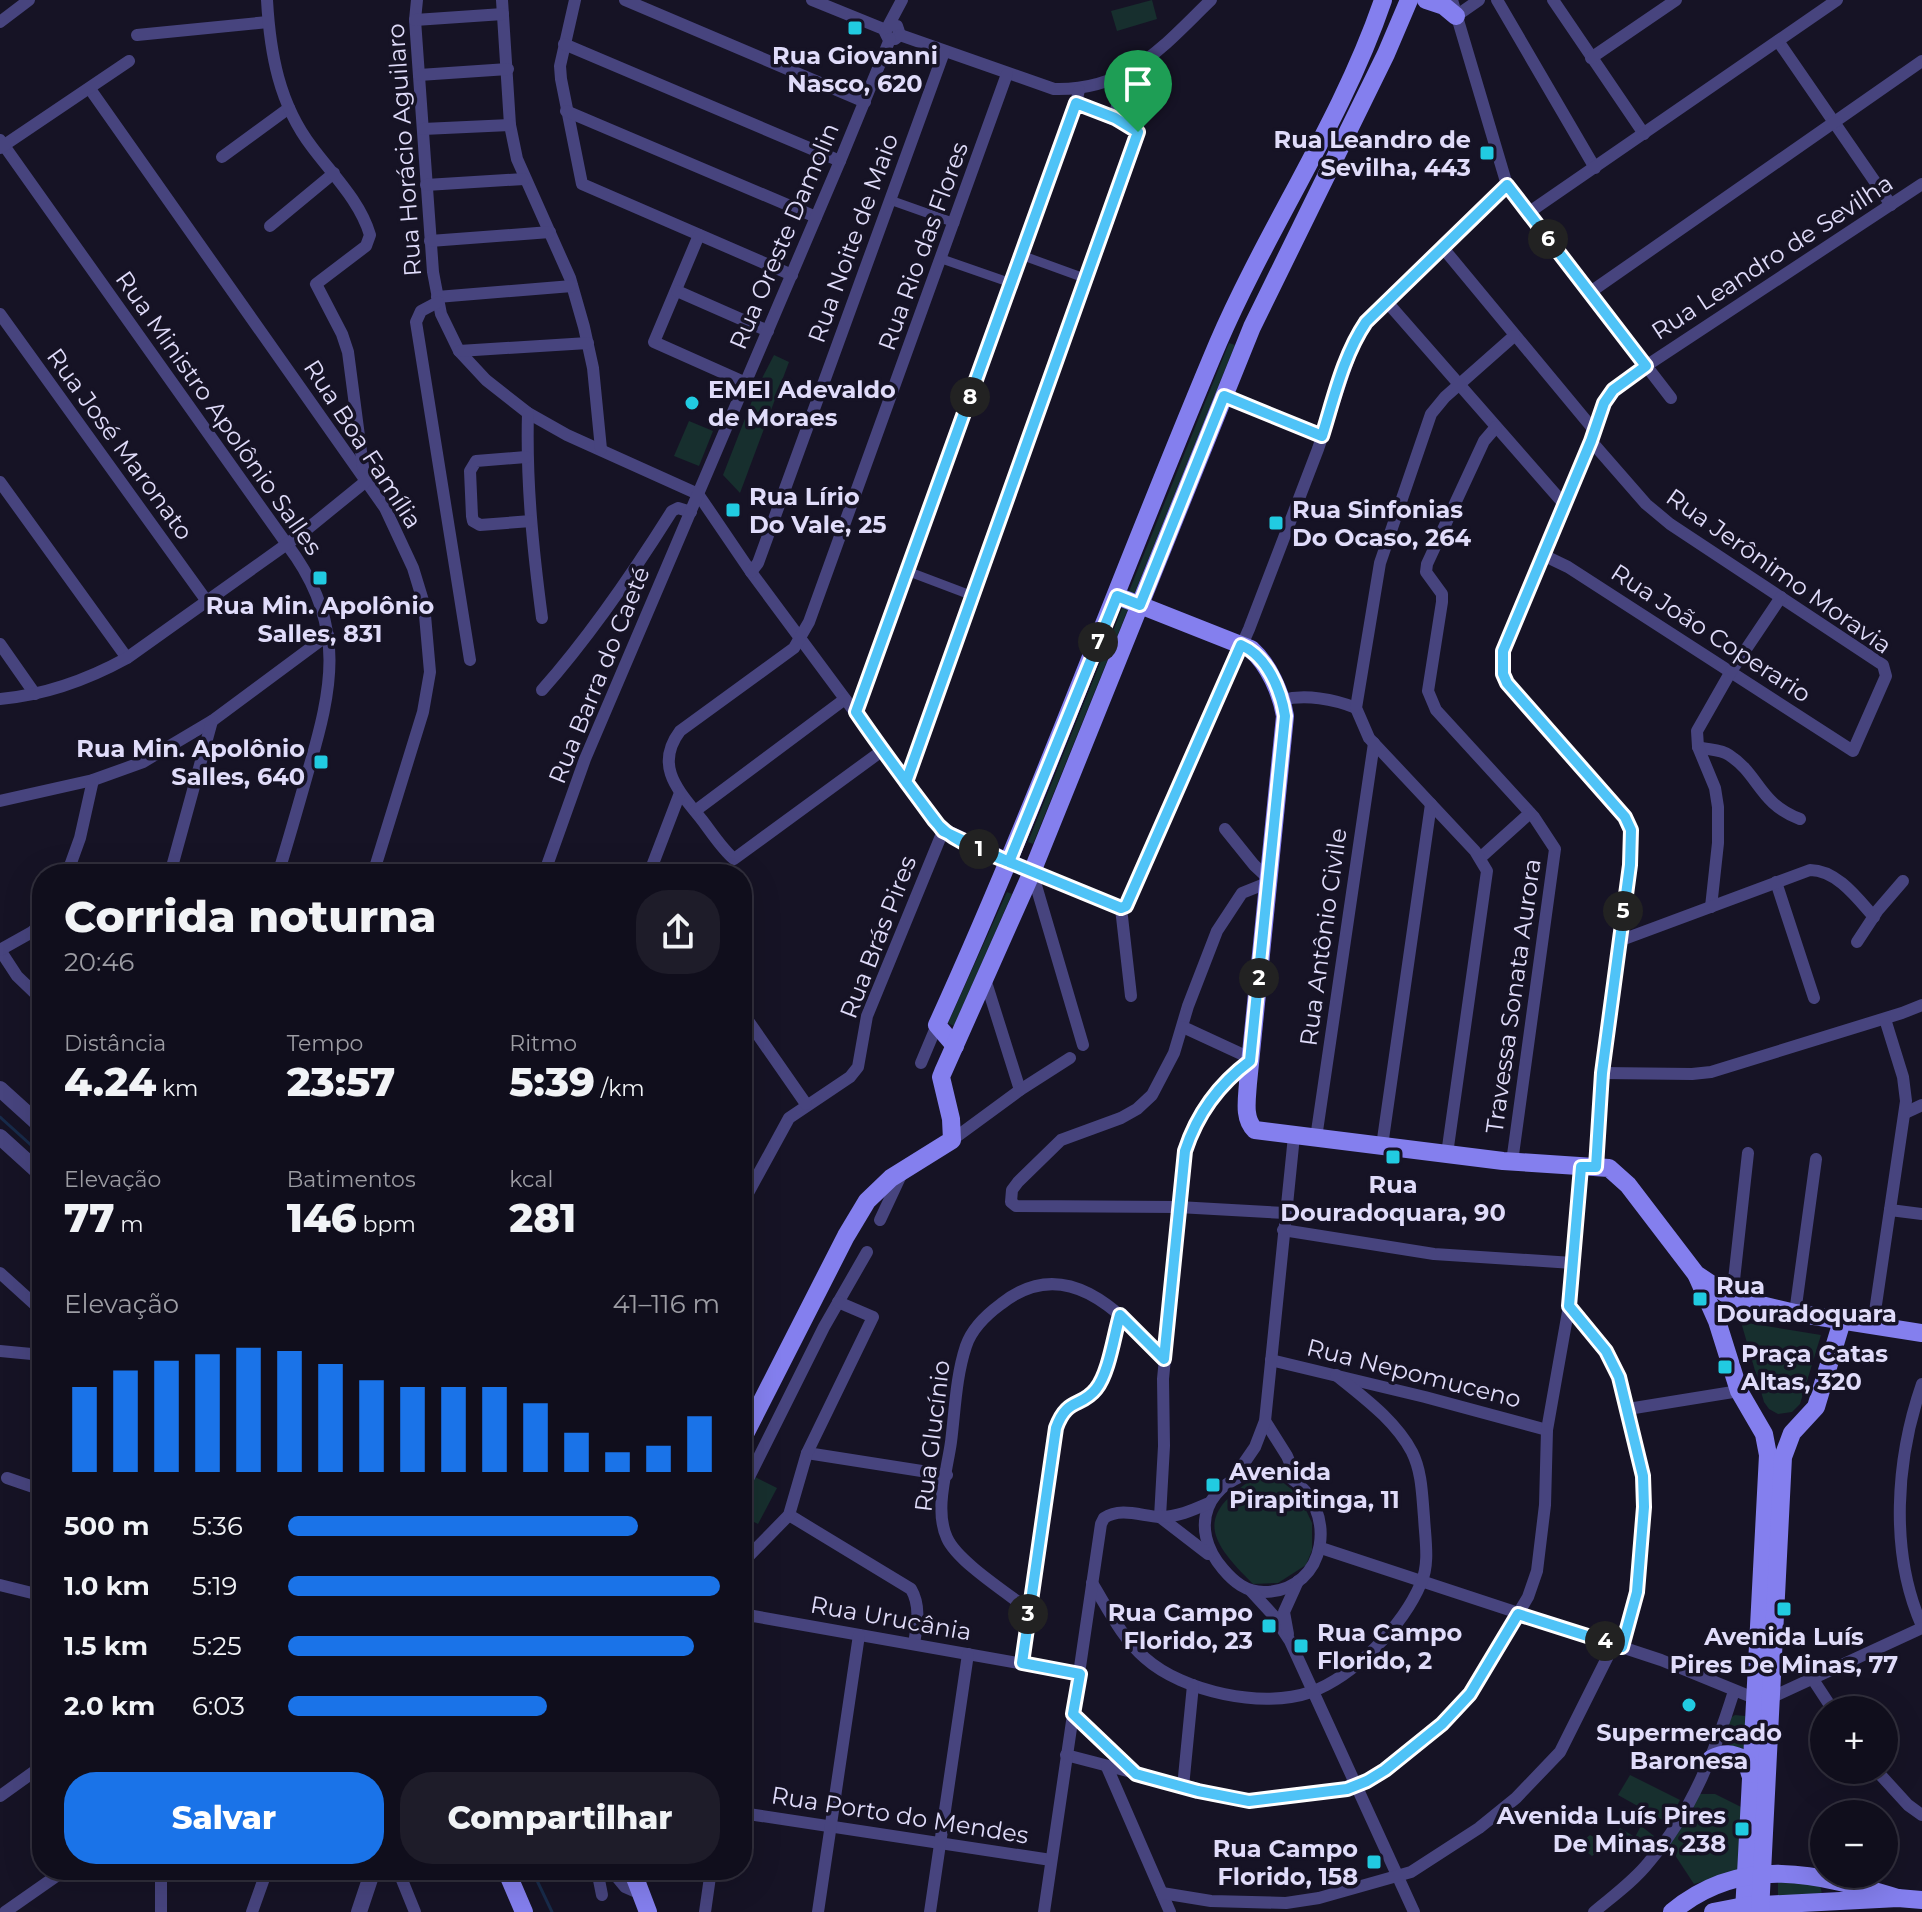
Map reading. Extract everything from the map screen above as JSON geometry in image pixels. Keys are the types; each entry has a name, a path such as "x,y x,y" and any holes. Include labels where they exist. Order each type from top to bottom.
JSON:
{"main road":[{"path":"955,1046 937,1025 1009,862 1220,339 1362,56 1383,0"},
{"path":"752,1421 867,1201 879,1187 952,1140 951,1119 941,1077 1032,872 1252,327 1386,54 1409,0"},
{"path":"1426,0 1454,8"},
{"path":"1117,596 1241,645 1258,656 1282,700 1285,716 1250,1059 1249,1125 1255,1130 1294,1136 1512,1162 1609,1168 1619,1175 1696,1274 1717,1321 1739,1391 1766,1440 1768,1455 1763,1690 1769,1771 1752,1909"},
{"path":"1696,1274 1732,1298 1795,1313 1922,1333"},
{"path":"1717,1321 1732,1298"},
{"path":"1754,1876 1750,1776 1763,1690 1783,1457 1787,1441 1816,1407 1842,1321"},
{"path":"1758,1422 1777,1428 1801,1423"},
{"path":"1718,1738 1735,1751 1752,1751"},
{"path":"1711,1759 1722,1753 1733,1754 1746,1760 1750,1776"},
{"path":"1672,1912 1691,1896 1712,1885 1754,1876 1810,1877"},
{"path":"510,1880 524,1912"},
{"path":"636,1880 644,1903"},
{"path":"1712,1885 1703,1898 1710,1912 1898,1898 1922,1900"},
{"path":"1816,1903 1826,1894 1826,1888"},
{"path":"1862,1888 1898,1898"}],"street":[{"path":"0,22 29,0"},
{"path":"0,699 35,694 98,674 127,658 286,544 365,482 348,352 316,284 366,246 370,235 334,173 307,140 289,108 275,73 267,0"},
{"name":"Rua Horácio Aguilaro","path":"417,0 415,20 430,241 437,299 459,351 486,380 528,413 698,494"},
{"path":"502,0 510,125 524,179 572,286 588,343 601,449"},
{"path":"575,0 560,66 582,184 792,275"},
{"path":"625,0 865,102"},
{"path":"812,0 1007,74 1054,89 1079,90 1143,64 1211,0"},
{"path":"1454,8 1479,0"},
{"path":"1497,0 1595,168"},
{"path":"1553,0 1644,134"},
{"path":"1591,58 1660,4 1676,0"},
{"path":"1528,213 1837,0"},
{"name":"Rua Oreste Damolin","path":"698,494 865,102 893,31 901,1"},
{"name":"Rua Leandro de Sevilha","path":"1454,8 1507,185 1671,398"},
{"path":"415,20 503,14"},
{"path":"137,35 268,22"},
{"path":"1778,41 1891,205"},
{"path":"564,44 840,161"},
{"name":"Rua Noite de Maio","path":"751,572 758,563 944,52"},
{"path":"1,144 129,61"},
{"path":"1589,293 1922,61"},
{"path":"419,75 508,69"},
{"name":"Rua Rio das Flores","path":"883,750 734,859 673,782 668,754 672,741 680,731 794,648 801,639 1007,74"},
{"path":"1115,118 1122,75"},
{"name":"Rua Boa Família","path":"90,89 385,508 413,568 424,604 430,672 423,712 376,864"},
{"path":"856,712 1079,90"},
{"path":"906,782 1139,134 1115,118 1076,103"},
{"path":"222,157 289,108"},
{"path":"566,111 816,217"},
{"path":"423,129 510,125"},
{"name":"Rua Ministro Apolônio Salles","path":"1,144 305,571 328,635 331,677 281,864"},
{"path":"270,226 334,173"},
{"path":"426,185 524,179"},
{"name":"Rua Leandro de Sevilha","path":"1646,366 1922,184"},
{"path":"698,494 751,572 943,831 1121,908 1126,906 1241,645 1322,436 1356,337 1366,322 1507,185"},
{"path":"890,200 955,223"},
{"path":"430,241 550,232"},
{"path":"699,235 655,343 746,383"},
{"name":"Rua Jerônimo Moravia","path":"1443,248 1656,513 1883,665 1886,676 1853,751"},
{"path":"1021,255 1087,279"},
{"path":"942,259 1011,283"},
{"path":"470,660 416,322 421,311 437,299 572,286"},
{"path":"677,291 768,331"},
{"path":"1387,302 1564,504"},
{"name":"Rua José Maronato","path":"0,314 206,600"},
{"path":"1447,1154 1487,879 1486,867 1374,743 1364,729 1356,708 1376,579 1431,414 1459,384 1514,336"},
{"path":"459,351 588,343"},
{"path":"1066,1755 1183,1787 1249,1801 1356,1785 1385,1770 1442,1724 1470,1694 1528,1597 1537,1571 1545,1505 1547,1430 1569,1306 1632,846 1631,830 1617,806 1516,693 1503,674 1503,651 1607,397 1646,366"},
{"path":"1224,396 1322,436"},
{"path":"528,413 526,457 542,618"},
{"name":"Travessa Sonata Aurora","path":"1496,427 1484,441 1427,564 1426,572 1442,594 1428,691 1436,710 1530,813 1554,845 1556,855 1512,1162"},
{"path":"526,457 476,461 472,465 472,516 480,525 531,521"},
{"path":"0,482 127,658"},
{"name":"Rua Barra do Caeté","path":"548,864 585,759 698,494"},
{"path":"542,690 613,598 672,511 678,508 691,512"},
{"name":"Rua João Coperario","path":"1543,555 1568,567 1853,751"},
{"path":"907,571 973,596"},
{"path":"1711,907 1718,843 1718,807 1715,788 1698,747 1698,725 1781,597"},
{"path":"0,801 93,780 143,762 212,721 328,635"},
{"path":"0,644 35,694"},
{"path":"1282,700 1296,696 1356,708"},
{"path":"695,811 845,699"},
{"path":"173,864 212,721"},
{"name":"Rua Antônio Civile","path":"1316,1138 1374,743"},
{"path":"1698,747 1731,756 1766,799 1800,819"},
{"path":"71,864 93,780"},
{"path":"653,864 680,793"},
{"path":"1382,1146 1431,804"},
{"path":"1480,858 1530,813"},
{"path":"1225,829 1268,880 1242,893 1217,931 1167,1070 1152,1095 1137,1109 1061,1140 1018,1182 1012,1190 1011,1202 1016,1206 1178,1207 1285,1213"},
{"name":"Rua Brás Pires","path":"752,1185 789,1118 850,1077 858,1067 867,1016 943,831"},
{"path":"1619,941 1803,871 1818,870 1831,876 1850,890 1874,917"},
{"path":"1032,872 1083,1045"},
{"path":"1857,942 1903,881"},
{"path":"1776,882 1814,998"},
{"path":"1015,910 1026,902 1042,905"},
{"path":"1121,908 1131,996"},
{"path":"32,932 0,950 17,976 32,990"},
{"path":"985,979 1020,1090"},
{"path":"1602,1073 1711,1072 1922,1005"},
{"path":"1873,1325 1906,1101 1903,1077 1885,1019"},
{"path":"921,1063 937,1025"},
{"path":"752,1026 806,1104"},
{"path":"1160,1517 1164,1359 1185,1151 1192,1130 1215,1094 1250,1059 1183,1027"},
{"path":"952,1140 1070,1058"},
{"path":"0,1089 32,1118"},
{"path":"1905,1113 1922,1105"},
{"path":"1044,1912 1104,1518 1117,1512 1160,1517 1180,1515 1209,1503 1233,1479 1255,1447 1265,1421 1294,1136"},
{"path":"0,1137 32,1166"},
{"path":"1732,1298 1748,1153"},
{"path":"1795,1313 1816,1159"},
{"path":"880,1220 903,1171"},
{"path":"1890,1210 1922,1214"},
{"path":"1283,1230 1434,1254 1573,1263"},
{"path":"752,1471 824,1327 867,1252"},
{"path":"0,1273 32,1302"},
{"name":"Rua Glucínio","path":"1029,1610 957,1553 949,1543 941,1520 967,1344 974,1329 988,1313 1012,1295 1049,1284 1071,1286 1098,1297 1120,1315"},
{"path":"752,1554 789,1515 807,1453 873,1317 838,1302"},
{"path":"812,1304 824,1327"},
{"path":"1162,1893 1211,1901 1286,1903 1319,1898 1397,1877 1411,1872 1479,1828 1560,1752 1618,1646 1637,1592 1644,1507 1643,1476 1619,1377 1606,1351 1569,1306"},
{"path":"1022,1663 1056,1428 1066,1408 1088,1397 1100,1384 1120,1315 1164,1359"},
{"path":"0,1351 32,1354"},
{"name":"Rua Nepomuceno","path":"1271,1360 1547,1430"},
{"path":"1092,1583 1121,1629 1144,1657 1193,1685 1219,1693 1280,1698 1313,1691 1376,1647 1407,1608 1422,1582 1426,1550 1422,1487 1413,1454 1390,1422 1336,1375"},
{"path":"1321,1548 1661,1660 1734,1691 1796,1684 1922,1627 1906,1571 1899,1514 1910,1426 1922,1384"},
{"path":"1628,1409 1739,1391"},
{"path":"1265,1421 1287,1456 1299,1485"},
{"path":"807,1453 947,1475"},
{"path":"1233,1479 1260,1471 1288,1476 1310,1499 1316,1513 1322,1532 1321,1548 1315,1563 1298,1581 1284,1612 1290,1641"},
{"path":"7,1478 32,1487"},
{"path":"1209,1503 1204,1532 1214,1559"},
{"path":"789,1515 911,1589 918,1609 914,1644"},
{"path":"1160,1517 1251,1591 1273,1615 1290,1641 1414,1912"},
{"path":"1251,1591 1279,1590 1298,1581"},
{"path":"0,1585 32,1594"},
{"name":"Rua Urucânia","path":"752,1616 1080,1674"},
{"path":"818,1912 859,1635"},
{"path":"930,1912 968,1654"},
{"path":"1812,1678 1824,1696"},
{"path":"1183,1787 1193,1685"},
{"path":"1601,1910 1649,1863 1692,1799 1711,1759 1734,1691"},
{"path":"1073,1714 1136,1774"},
{"path":"1107,1767 1170,1912"},
{"path":"0,1796 32,1773"},
{"path":"1889,1784 1922,1815"},
{"name":"Rua Porto do Mendes","path":"752,1814 1051,1860"},
{"path":"5,1912 51,1880"},
{"path":"161,1880 161,1912"},
{"path":"252,1912 263,1880"},
{"path":"359,1912 370,1880"},
{"path":"402,1880 415,1912"},
{"path":"599,1880 602,1895"},
{"path":"619,1880 644,1903"},
{"path":"705,1912 710,1880"}],"green space":[{"path":"1152,0 1157,19 1117,31 1111,11"},
{"path":"1229,343 1235,345 1033,844 1028,842"},
{"path":"774,355 789,362 740,493 723,475 757,388"},
{"path":"689,421 713,431 699,466 674,456"},
{"path":"1007,892 1012,894 954,1026 948,1023"},
{"path":"1741,1322 1821,1335 1800,1404 1792,1412 1778,1414 1764,1402"},
{"path":"1259,1475 1281,1481 1299,1495 1312,1523 1312,1550 1306,1565 1278,1583 1253,1584 1225,1553 1214,1526 1225,1502"},
{"path":"755,1477 777,1488 758,1524 752,1521 752,1483"},
{"path":"1735,1715 1745,1716 1751,1722 1743,1749 1721,1740 1725,1721"},
{"path":"1630,1775 1680,1800 1668,1823 1618,1795"},
{"path":"1700,1794 1715,1794 1743,1808 1740,1871 1694,1884 1667,1843"},
{"path":"1641,1826 1654,1836 1640,1856 1625,1846 1614,1853 1603,1848 1592,1856 1578,1845 1590,1835 1607,1844 1620,1828 1635,1837"},
{"path":"1778,1877 1810,1879 1810,1888 1821,1888 1822,1894 1778,1902"}],"waterway":[{"path":"0,1117 32,1146"},
{"path":"537,1880 552,1912"}],"place":[{"name":"Rua Giovanni Nasco, 620","path":"855,28"},
{"name":"Rua Leandro de Sevilha, 443","path":"1487,153"},
{"name":"EMEI Adevaldo de Moraes","path":"692,403"},
{"name":"Rua Lírio Do Vale, 25","path":"733,510"},
{"name":"Rua Sinfonias Do Ocaso, 264","path":"1276,523"},
{"name":"Rua Min. Apolônio Salles, 831","path":"320,578"},
{"name":"Rua Min. Apolônio Salles, 640","path":"321,762"},
{"name":"Rua Douradoquara, 90","path":"1393,1157"},
{"name":"Rua Douradoquara","path":"1700,1299"},
{"name":"Praça Catas Altas, 320","path":"1725,1367"},
{"name":"Avenida Pirapitinga, 11","path":"1213,1485"},
{"name":"Avenida Luís Pires De Minas, 77","path":"1784,1609"},
{"name":"Rua Campo Florido, 23","path":"1269,1626"},
{"name":"Rua Campo Florido, 2","path":"1301,1646"},
{"name":"Supermercado Baronesa","path":"1689,1705"},
{"name":"Avenida Luís Pires De Minas, 238","path":"1742,1829"},
{"name":"Rua Campo Florido, 158","path":"1374,1862"}],"route":[{"path":"1138,132 906,782 943,831 1009,862 1121,908 1126,906 1241,645 1255,652 1278,688 1285,716 1250,1061 1231,1076 1203,1111 1185,1151 1164,1359 1120,1315 1100,1384 1088,1397 1074,1402 1061,1414 1056,1428 1022,1663 1080,1674 1073,1714 1136,1774 1236,1799 1265,1801 1347,1789 1385,1770 1442,1724 1470,1694 1518,1614 1622,1647 1633,1615 1644,1507 1643,1476 1619,1377 1606,1351 1569,1306 1581,1167 1596,1167 1602,1073 1630,865 1631,830 1617,806 1507,683 1501,662 1604,403 1613,390 1646,366 1507,185 1366,322 1346,361 1322,436 1224,396 1140,605 1117,596 1009,862 960,840 943,831 937,824 906,782 856,712 1076,103 1115,118 1138,132"}]}
